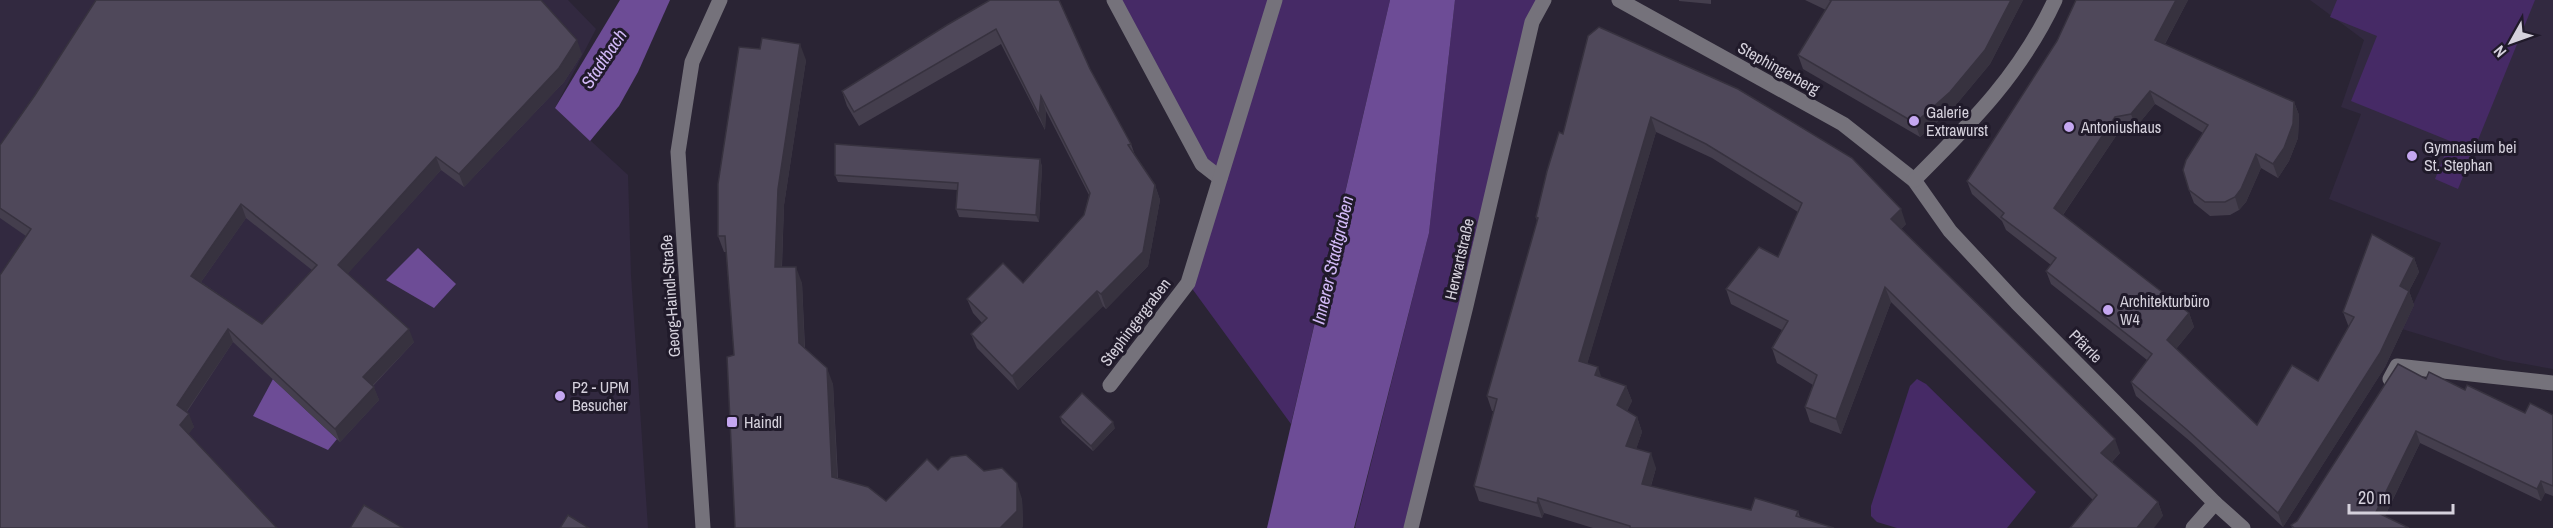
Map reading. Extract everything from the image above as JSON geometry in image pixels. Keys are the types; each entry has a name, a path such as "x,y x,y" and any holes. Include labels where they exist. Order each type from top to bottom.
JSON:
{"street":[{"name":"Georg-Haindl-Straße","path":"703,528 678,152 692,62 720,0"},
{"path":"1114,0 1202,164 1220,178"},
{"name":"Stephingergraben","path":"1110,385 1188,283 1275,0"},
{"name":"Herwartstraße","path":"1411,528 1466,306 1532,22 1544,0"},
{"path":"1914,180 1973,121 2013,74 2042,28 2055,0"},
{"name":"Stephingerberg","path":"1622,1 1843,124 1914,180"},
{"name":"Pfärrle","path":"1914,180 1950,231 2018,303 2215,503 2243,528"},
{"path":"2379,395 2397,366 2553,383"},
{"path":"2193,528 2215,503"}],"shaded area":[{"path":"0,0 568,0 596,29 555,108 628,175 631,275 648,528 0,528"},
{"path":"1114,0 1390,0 1291,424 1188,283 1220,178 1202,164"},
{"path":"1455,0 1544,0 1411,528 1356,528 1429,233"},
{"path":"2310,0 2553,0 2553,369 2503,360 2402,329 2441,243 2329,199 2361,114 2341,107 2364,40"},
{"name":"Gymnasium bei St. Stephan","path":"2337,0 2535,0 2458,189 2435,179 2450,141 2351,101 2377,36 2330,17"},
{"path":"1917,379 1926,384 2036,492 2007,528 1897,528 1877,522 1871,516 1871,506 1910,386"}],"water":[{"name":"Stadtbach","path":"620,0 670,0 638,72 619,106 590,141 555,108"},
{"name":"Innerer Stadtgraben","path":"1390,0 1455,0 1429,233 1354,528 1267,528"},
{"path":"418,248 456,284 434,308 386,280"},
{"path":"273,379 337,439 328,450 253,416"}],"building":[{"path":"96,0 541,0 577,40 559,68 459,174 436,157 338,265 409,329 363,377 374,387 335,429 228,329 177,405 189,414 180,425 277,528 0,528 0,275 31,229 0,208 0,145","holes":["241,204 317,265 262,324 191,276"]},
{"path":"990,0 1059,0 1090,69 1131,144 1128,145 1155,185 1143,252 1101,294 1097,291 1012,376 971,334 987,318 967,299 1003,263 1023,283 1084,215 1090,193 1041,96 1039,115 996,29 854,112 842,91"},
{"path":"1830,0 2011,0 1985,50 1950,92 1915,123 1798,55"},
{"path":"2076,0 2176,0 2155,40 2294,102 2293,124 2284,148 2273,164 2256,154 2241,189 2235,197 2225,202 2205,202 2189,190 2183,170 2186,160 2208,125 2150,91 2131,114 2115,117 2054,208 2189,313 2167,340 2257,425 2292,365 2318,381 2354,317 2343,312 2372,234 2414,258 2400,286 2409,291 2380,353 2278,513 2131,382 2152,354 2046,271 2056,258 2001,217 2004,213 1967,181 2057,41"},
{"path":"1599,27 1738,89 1852,158 1901,209 1891,219 2115,439 2101,453 2158,502 2137,528 2070,528 2097,495 1885,287 1836,419 1805,407 1817,375 1772,348 1788,321 1726,289 1759,247 1778,257 1802,203 1706,144 1651,117 1579,361 1598,367 1595,375 1626,386 1617,405 1637,417 1626,446 1651,453 1642,484 1751,510 1755,498 1798,511 1796,516 1834,528 1630,528 1630,526 1538,498 1537,503 1474,486 1497,399 1487,396 1538,218 1536,217 1547,171 1559,132 1563,134 1588,36"},
{"path":"762,38 800,44 778,189 775,267 796,267 799,343 827,368 832,477 868,487 886,501 927,459 938,470 951,457 966,455 984,471 1002,468 1017,483 1017,511 1000,528 735,528 727,357 734,355 725,236 718,236 718,184 739,47 760,49"},
{"path":"835,144 1040,159 1036,215 956,209 958,183 835,175"},
{"path":"2398,364 2426,379 2429,372 2465,390 2467,385 2525,413 2530,403 2553,415 2553,486 2541,481 2537,489 2416,431 2376,512 2409,528 2294,528 2291,525 2297,521"},
{"path":"1082,393 1113,422 1091,446 1060,417"},
{"path":"364,505 403,528 350,528"},
{"path":"568,515 589,528 560,528"}],"place":[{"name":"Galerie Extrawurst","path":"1914,121"},
{"name":"Antoniushaus","path":"2069,127"},
{"name":"Gymnasium bei St. Stephan","path":"2412,156"},
{"name":"Architekturbüro W4","path":"2108,310"},
{"name":"P2 - UPM Besucher","path":"560,396"},
{"name":"Haindl","path":"732,422"}]}
